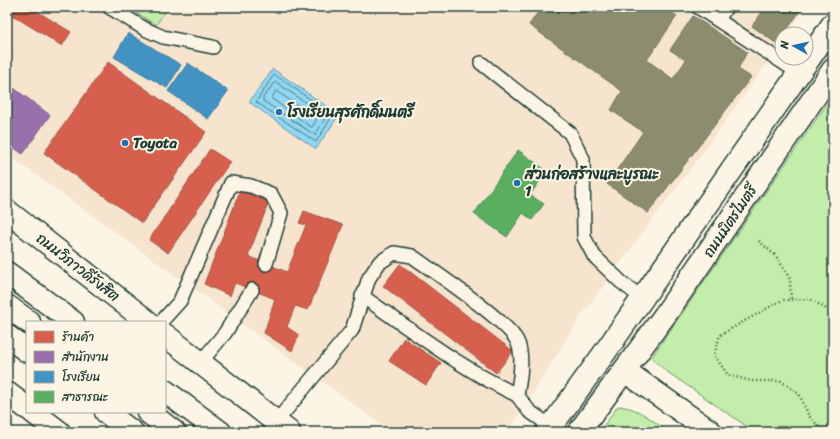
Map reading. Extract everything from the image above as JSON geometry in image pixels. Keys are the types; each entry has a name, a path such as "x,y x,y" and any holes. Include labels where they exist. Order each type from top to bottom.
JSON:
{"main road":[{"path":"550,429 604,355 833,24"},
{"name":"ถนนมิตรไมตรี","path":"578,432 625,371 665,315 833,70"},
{"name":"ถนนวิภาวดีรังสิต","path":"7,211 147,321"},
{"path":"7,273 72,321"},
{"path":"7,306 28,321"},
{"path":"7,336 26,350"},
{"path":"166,336 282,427"},
{"path":"604,355 711,432"},
{"path":"166,392 220,432"},
{"path":"7,393 26,407"},
{"path":"34,413 59,432"},
{"path":"107,413 132,432"},
{"path":"149,413 174,432"}],"lane":[{"path":"109,7 145,29 163,37 213,47"},
{"path":"698,7 799,73"},
{"path":"718,20 726,7"},
{"path":"481,63 570,133 583,159 584,237 594,256 621,282 642,298"},
{"path":"162,321 180,301 232,183 251,186 271,194 281,214 266,264"},
{"path":"282,427 352,330 369,278 379,263 394,253 412,256 501,323 517,341 521,370 517,395"},
{"path":"200,363 226,334 252,290"},
{"path":"362,296 495,385 517,395 529,411 550,429"}],"path":[{"path":"759,241 776,256 790,279 791,300"},
{"path":"824,432 809,416 799,394 781,381 751,381 728,375 714,355 720,335 782,300 810,299 833,313"}],"shaded area":[{"path":"7,7 807,7 793,26 774,26 774,53 584,312 510,429 494,432 392,432 7,154"}],"green space":[{"path":"127,7 168,7 156,25"},
{"path":"833,95 833,432 755,432 666,371 651,358"},
{"path":"618,406 639,412 669,432 599,432"}],"water":[{"path":"273,69 339,115 316,149 249,102"}],"building: ร้านค้า":[{"path":"7,7 30,7 71,32 62,46 7,12"},
{"name":"Toyota","path":"108,62 206,132 142,223 44,153"},
{"path":"210,149 230,162 168,253 149,240"},
{"path":"240,191 269,202 248,256 287,272 306,225 299,223 304,211 343,225 308,310 295,306 287,327 299,335 292,351 264,333 275,299 235,283 230,296 204,284"},
{"path":"400,264 513,351 496,373 383,286"},
{"path":"404,338 441,363 426,385 389,361"}],"building: สำนักงาน":[{"path":"7,45 12,49 7,56"},
{"path":"7,83 50,115 23,154 14,148 12,151 7,148"}],"building: โรงเรียน":[{"path":"128,33 181,65 167,88 114,57"},
{"path":"188,63 228,91 208,119 168,91"}],"building: สาธารณะ":[{"name":"ส่วนก่อสร้างและบูรณะ 1","path":"518,150 547,171 530,195 544,204 532,220 523,213 507,237 474,214"}],"building: อุตสาหกรรม":[{"path":"537,7 663,7 677,16 647,60 673,79 686,60 670,50 693,16 747,52 738,69 751,77 648,213 607,184 643,132 611,110 622,91 529,25 540,9"},
{"path":"766,7 803,7 790,26 774,26 774,42 752,26"}],"place":[{"name":"โรงเรียนสุรศักดิ์มนตรี","path":"279,112"},
{"name":"Toyota","path":"125,143"},
{"name":"ส่วนก่อสร้างและบูรณะ 1","path":"517,183"}]}
